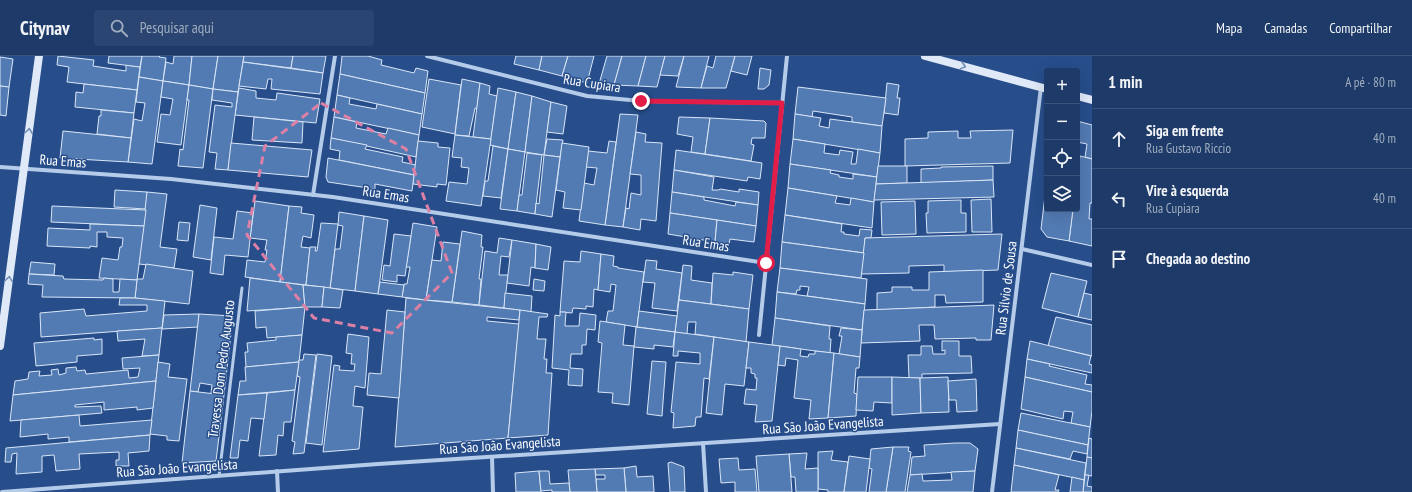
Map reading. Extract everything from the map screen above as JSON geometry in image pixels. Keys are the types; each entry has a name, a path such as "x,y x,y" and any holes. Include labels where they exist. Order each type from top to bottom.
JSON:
{"street":[{"path":"0,346 39,56"},
{"path":"313,195 335,56"},
{"name":"Rua Cupiara","path":"427,56 587,96 641,101 782,103"},
{"path":"759,335 787,56"},
{"path":"925,56 1044,88"},
{"name":"Rua Silvio de Sousa","path":"992,492 1022,249 1044,88"},
{"path":"1080,97 1092,100"},
{"name":"Rua Emas","path":"0,167 24,170 172,179 313,195 766,263"},
{"path":"1022,249 1092,265"},
{"name":"Rua São João Evangelista","path":"2,492 492,457 1000,424"},
{"path":"702,443 706,492"},
{"path":"492,457 494,492"},
{"path":"277,472 278,492"}],"lane":[{"name":"Travessa Dom Pedro Augusto","path":"219,476 242,288"}],"highlighted area":[{"path":"321,103 406,149 452,273 392,333 314,318 247,235 265,146"}],"building":[{"path":"58,56 94,60 93,66 126,71 126,65 140,67 137,90 67,82 69,67 57,65"},
{"path":"109,56 142,56 140,67 108,63"},
{"path":"142,56 160,56 159,57 166,58 163,81 139,77"},
{"path":"174,56 192,56 189,85 163,81 166,62 173,64"},
{"path":"192,56 218,56 213,89 189,85"},
{"path":"218,56 244,56 238,92 213,89"},
{"path":"244,56 293,56 291,68 243,62"},
{"path":"293,56 326,56 323,73 291,68"},
{"path":"342,56 368,56 382,60 381,65 414,73 416,68 428,71 425,93 340,74"},
{"path":"516,56 542,56 539,70 514,64"},
{"path":"542,56 568,56 562,76 539,70"},
{"path":"568,56 594,56 587,83 562,76"},
{"path":"607,56 622,56 614,85 599,84"},
{"path":"622,56 646,56 638,86 614,85"},
{"path":"646,56 665,56 657,87 638,86"},
{"path":"665,56 684,56 678,76 660,75"},
{"path":"684,56 709,56 701,88 676,87"},
{"path":"716,56 735,56 726,88 701,88 707,66 713,68"},
{"path":"735,56 752,56 747,75 731,71"},
{"path":"0,57 13,59 9,87 0,86"},
{"path":"243,62 323,73 320,94 271,89 272,79 268,79 266,89 239,86"},
{"path":"760,68 771,70 769,85 764,89 758,89"},
{"path":"340,74 425,93 422,114 337,95"},
{"path":"139,77 163,81 152,164 128,162 134,119 142,121 145,103 136,102"},
{"path":"429,79 461,85 455,134 422,127"},
{"path":"462,79 480,83 477,109 475,108 469,136 455,135"},
{"path":"163,81 189,85 181,145 157,142 161,114 170,115 173,99 161,97"},
{"path":"480,83 490,86 489,94 497,96 491,139 473,137"},
{"path":"887,83 899,85 897,98 900,98 898,115 884,113"},
{"path":"84,84 137,90 134,113 75,107 76,92 83,93"},
{"path":"189,85 213,89 203,168 178,166 180,149 183,150 189,100 187,100"},
{"path":"0,86 9,87 6,116 0,115"},
{"path":"798,87 886,98 882,126 852,122 852,117 813,111 812,117 795,114"},
{"path":"239,88 256,91 256,98 276,100 277,93 320,99 316,123 235,115"},
{"path":"498,88 516,92 508,149 490,145"},
{"path":"213,89 238,92 228,170 215,169 217,153 209,152 215,105 232,107 232,103 212,100"},
{"path":"516,92 532,96 525,152 508,149"},
{"path":"337,95 350,98 349,104 376,109 377,104 422,114 419,135 334,117"},
{"path":"532,96 551,102 544,155 525,152"},
{"path":"551,102 567,106 563,134 547,132"},
{"path":"101,110 134,113 131,138 97,134"},
{"path":"620,114 638,115 623,227 605,225"},
{"path":"795,114 821,118 819,126 829,128 830,119 882,126 880,153 793,139"},
{"path":"254,117 303,122 302,143 252,140"},
{"path":"334,117 357,122 356,128 386,134 388,128 419,135 416,157 331,138"},
{"path":"679,117 710,118 705,154 691,152 693,137 677,134"},
{"path":"710,118 764,121 766,123 765,138 752,138 751,144 754,145 751,161 705,154"},
{"path":"1080,122 1092,125 1092,159 1085,157 1087,144 1080,143"},
{"path":"1013,130 1010,163 905,166 905,139 928,138 928,132 958,131 958,138 971,138 970,131"},
{"path":"63,131 131,138 128,162 60,158"},
{"path":"636,132 646,134 645,142 662,143 656,221 641,219 640,230 623,227 626,208 629,209 631,193 641,195 641,175 630,174"},
{"path":"455,135 491,139 481,206 446,201 449,182 467,184 469,168 461,167 462,158 452,157"},
{"path":"331,138 367,145 365,149 403,157 402,162 416,165 414,175 339,160 340,151 330,149"},
{"path":"547,139 563,140 560,157 544,155"},
{"path":"793,139 825,144 824,153 839,155 840,150 853,152 851,164 856,164 858,149 880,153 877,177 790,164"},
{"path":"418,141 438,143 438,147 450,148 446,185 437,184 437,187 413,184"},
{"path":"609,141 616,142 605,225 579,221 584,183 594,185 597,168 586,167 588,151 607,153"},
{"path":"231,143 312,150 308,177 228,170"},
{"path":"562,143 589,147 581,210 563,208 565,192 556,190"},
{"path":"493,146 508,149 501,198 483,196 485,181 488,181"},
{"path":"508,149 525,152 517,211 500,209"},
{"path":"676,150 762,163 760,179 748,177 747,181 674,170"},
{"path":"527,153 542,155 535,214 517,211 519,195 522,195"},
{"path":"544,155 560,157 552,217 535,214 536,203 539,204"},
{"path":"1080,156 1092,159 1092,203 1090,203 1089,219 1092,219 1092,246 1069,241 1073,212 1080,212"},
{"path":"328,158 414,175 412,191 375,184 375,189 328,182 326,177"},
{"path":"790,164 831,170 830,173 839,175 839,177 853,179 853,174 877,177 874,202 788,188"},
{"path":"878,166 907,166 907,183 876,184"},
{"path":"993,166 993,180 921,183 921,169"},
{"path":"674,170 714,177 712,190 720,189 739,192 739,189 759,192 758,205 672,192"},
{"path":"993,180 994,197 874,200 876,184"},
{"path":"788,188 837,196 835,203 850,205 851,198 874,202 872,228 785,215"},
{"path":"115,190 147,192 146,209 114,207"},
{"path":"147,192 167,194 160,247 177,249 174,268 139,264"},
{"path":"672,192 704,197 704,200 735,206 736,202 758,205 756,226 670,213"},
{"path":"991,199 992,232 972,232 971,200"},
{"path":"961,200 961,213 966,213 966,232 927,233 926,213 928,213 928,201"},
{"path":"255,201 289,206 280,282 245,277 247,260 265,262 267,250 265,250 267,240 250,238"},
{"path":"915,201 916,234 882,235 881,202"},
{"path":"1044,204 1044,212 1073,212 1069,241 1047,237 1041,229"},
{"path":"200,205 217,208 211,260 193,257"},
{"path":"52,206 146,210 144,226 51,222"},
{"path":"289,206 302,207 301,213 314,215 311,238 303,236 301,247 310,248 306,285 280,282"},
{"path":"237,211 253,213 248,257 225,255 223,275 210,273 214,237 233,239"},
{"path":"339,212 364,216 355,291 330,288 335,249 340,249 343,226 338,225"},
{"path":"670,213 717,220 715,242 668,234"},
{"path":"785,215 842,224 841,232 844,232 844,234 859,236 860,229 872,230 871,238 865,238 864,253 782,242"},
{"path":"364,216 388,220 378,294 355,291"},
{"path":"717,220 756,226 754,242 730,239 729,244 715,242"},
{"path":"179,222 190,223 188,241 177,240"},
{"path":"321,223 338,224 330,288 306,285 310,247 316,247 315,251 317,251"},
{"path":"413,223 437,227 426,300 402,297 404,284 407,284 410,267 406,267"},
{"path":"90,224 144,226 137,280 99,278 102,258 118,260 123,238 107,237 107,232 97,232 97,247 47,246 48,228 90,230"},
{"path":"462,231 482,235 481,247 483,247 479,279 481,279 479,305 452,302"},
{"path":"394,234 411,236 405,276 397,275 397,282 382,280 384,265 390,266"},
{"path":"1002,234 998,270 944,272 944,265 909,266 909,273 861,274 865,238"},
{"path":"499,238 512,240 509,257 501,256 499,275 508,275 504,308 479,305 485,251 497,253"},
{"path":"512,240 536,244 535,268 531,267 529,286 507,283"},
{"path":"443,242 460,244 452,302 426,300 432,260 441,261"},
{"path":"782,242 864,253 861,278 780,268"},
{"path":"536,244 551,247 548,270 535,268"},
{"path":"581,251 601,254 598,290 594,289 593,307 586,306 586,309 573,308 572,313 560,312 564,261 580,262"},
{"path":"601,254 614,256 613,266 644,272 637,327 606,322 608,311 613,311 616,285 611,284 610,292 598,290"},
{"path":"646,260 657,261 656,269 682,273 677,311 652,308 655,283 643,282"},
{"path":"31,262 55,264 54,275 29,274"},
{"path":"146,264 193,271 189,304 135,298 137,279 143,279"},
{"path":"683,265 692,266 691,280 712,283 711,304 679,300"},
{"path":"780,268 867,279 865,304 807,296 809,287 800,286 800,290 797,290 796,294 777,292"},
{"path":"983,270 983,302 946,303 945,295 935,295 935,307 877,310 877,293 892,292 892,287 912,287 912,290 929,290 929,272"},
{"path":"733,272 753,275 749,309 711,304 713,273 733,275"},
{"path":"1051,273 1087,281 1078,317 1042,308"},
{"path":"29,274 63,276 64,279 113,279 113,292 119,292 120,279 137,280 135,298 42,297 43,285 28,284"},
{"path":"250,278 303,285 305,307 247,311"},
{"path":"534,279 545,281 544,291 533,290"},
{"path":"380,282 404,285 402,297 378,294"},
{"path":"303,285 324,287 322,307 305,307"},
{"path":"324,287 343,290 340,308 322,307"},
{"path":"777,292 865,304 862,330 775,318"},
{"path":"505,293 532,296 531,312 504,308"},
{"path":"1084,293 1092,295 1092,320 1078,317"},
{"path":"120,298 165,301 162,328 41,337 40,313 84,309 86,316 147,311 147,305 119,305"},
{"path":"406,298 520,310 519,320 487,317 487,321 519,324 508,438 395,447"},
{"path":"679,300 749,309 746,342 695,334 696,322 688,322 687,334 675,332"},
{"path":"994,305 991,340 976,340 976,338 935,339 934,325 919,325 920,341 861,343 864,310"},
{"path":"305,307 302,335 267,338 266,327 256,328 255,311"},
{"path":"387,310 405,312 399,398 367,395 369,373 381,374"},
{"path":"520,310 548,314 547,317 539,317 537,339 546,339 544,359 547,359 546,373 552,373 548,435 508,438"},
{"path":"639,311 677,316 675,332 637,327"},
{"path":"560,312 566,312 565,326 579,326 580,313 596,315 595,330 587,329 586,345 582,345 582,354 571,354 570,368 583,369 582,386 568,385 569,370 552,368 555,315 560,316"},
{"path":"199,314 198,327 162,329 164,315"},
{"path":"199,314 233,316 224,395 211,393 212,385 200,383 198,392 190,391"},
{"path":"1056,317 1092,325 1092,356 1048,346"},
{"path":"775,318 830,326 830,353 772,345"},
{"path":"600,321 625,325 623,345 634,346 629,405 612,403 613,393 598,392 602,343 598,342"},
{"path":"636,327 675,332 673,347 654,345 654,349 634,347"},
{"path":"162,328 159,355 142,356 145,339 118,341 117,331"},
{"path":"841,328 862,330 860,357 839,354 842,336 839,336"},
{"path":"675,332 714,337 709,379 704,378 701,417 696,417 695,426 673,428 674,413 671,412 676,362 700,364 700,353 678,351 678,356 673,356"},
{"path":"348,334 369,337 365,388 355,386 353,406 363,407 359,449 323,452 334,365 340,366 339,370 354,371 355,364 351,364 352,354 346,353"},
{"path":"302,335 299,362 246,367 245,352 248,352 247,343 276,340 276,337"},
{"path":"714,337 749,342 744,386 725,384 722,415 706,413"},
{"path":"94,338 94,340 102,339 102,354 77,356 77,362 36,366 34,343"},
{"path":"942,341 959,341 959,356 971,356 972,373 922,374 922,378 909,378 908,355 921,355 921,346 932,346 933,354 945,354 945,350 942,351"},
{"path":"1030,341 1091,356 1089,364 1092,365 1092,373 1027,359"},
{"path":"749,342 780,346 772,421 755,422 757,405 744,404 746,389 756,390 757,378 755,378 755,374 751,373 751,368 746,368"},
{"path":"780,346 801,349 800,356 808,357 809,354 815,354 815,351 834,353 828,418 809,419 811,400 794,398 798,360 786,358 785,366 778,365"},
{"path":"834,353 860,357 859,368 856,368 854,393 857,394 856,416 828,418"},
{"path":"304,354 316,355 304,453 293,454 295,442 292,441 300,377 297,376 299,360 303,360"},
{"path":"317,354 332,356 322,445 306,443"},
{"path":"159,355 156,381 13,395 15,381 28,379 29,372 40,371 39,376 52,375 51,370 58,369 59,375 66,373 66,368 76,367 77,371 85,370 86,374 128,370 129,378 138,377 140,368 123,369 122,358"},
{"path":"1027,359 1087,375 1085,384 1092,385 1092,392 1025,377"},
{"path":"652,361 666,362 662,416 647,414"},
{"path":"158,362 170,364 168,377 187,379 179,441 167,440 167,436 150,434"},
{"path":"299,362 295,390 238,395 240,381 246,381 245,367"},
{"path":"858,377 892,377 892,403 874,402 873,411 856,410"},
{"path":"892,377 920,378 921,413 892,415"},
{"path":"948,377 949,412 921,413 920,378"},
{"path":"1025,377 1092,392 1090,427 1071,423 1073,412 1064,411 1063,419 1021,409"},
{"path":"976,379 977,411 957,412 956,400 949,400 948,381"},
{"path":"156,381 153,408 137,410 137,407 104,410 104,402 75,405 75,407 101,406 102,413 10,421 13,395"},
{"path":"295,390 291,422 284,422 283,436 278,435 276,455 259,456 267,393"},
{"path":"190,391 224,395 216,461 182,463"},
{"path":"267,393 264,419 251,418 248,441 240,440 238,458 230,458 238,395"},
{"path":"1021,413 1090,427 1088,445 1018,430"},
{"path":"79,415 80,426 152,420 150,435 69,442 69,437 48,439 48,434 20,437 21,420"},
{"path":"1018,430 1088,445 1087,454 1073,451 1070,459 1016,448"},
{"path":"150,435 149,451 128,453 129,466 116,466 116,460 119,460 119,452 79,454 80,469 56,471 54,455 42,456 42,472 16,474 17,453 12,454 11,462 5,462 6,448"},
{"path":"1089,438 1092,439 1092,458 1087,457"},
{"path":"970,443 978,449 975,471 910,475 912,457 925,456 924,445"},
{"path":"893,447 909,447 908,451 911,452 905,492 886,492"},
{"path":"893,447 886,492 869,492 872,469 869,468 871,449"},
{"path":"1016,448 1086,463 1084,480 1014,465"},
{"path":"833,451 831,460 848,462 844,492 828,492 828,490 818,489 818,452"},
{"path":"807,453 805,469 818,468 818,492 796,492 795,477 791,477 789,454"},
{"path":"789,454 792,492 759,492 756,456"},
{"path":"849,456 870,459 866,492 844,492"},
{"path":"1087,457 1092,458 1092,476 1085,475"},
{"path":"738,458 739,470 755,469 757,492 735,492 735,482 721,483 719,459"},
{"path":"671,462 684,467 685,492 670,492 668,463"},
{"path":"1014,465 1059,475 1055,490 1059,490 1058,492 1011,492"},
{"path":"636,466 637,477 653,476 654,492 626,492 624,468"},
{"path":"624,468 626,492 597,492 596,479 605,479 605,475 596,475 595,469"},
{"path":"595,469 597,492 570,492 568,470"},
{"path":"539,471 541,492 516,492 515,473"},
{"path":"539,471 549,471 550,484 569,483 570,492 552,492 552,490 541,491"},
{"path":"975,471 973,492 907,492 910,475 922,474 923,481 952,480 951,472"},
{"path":"1085,475 1089,475 1087,486 1092,487 1092,492 1083,492"},
{"path":"1072,477 1084,480 1083,492 1070,492"}],"route":[{"path":"641,101 782,103 766,263"}]}
